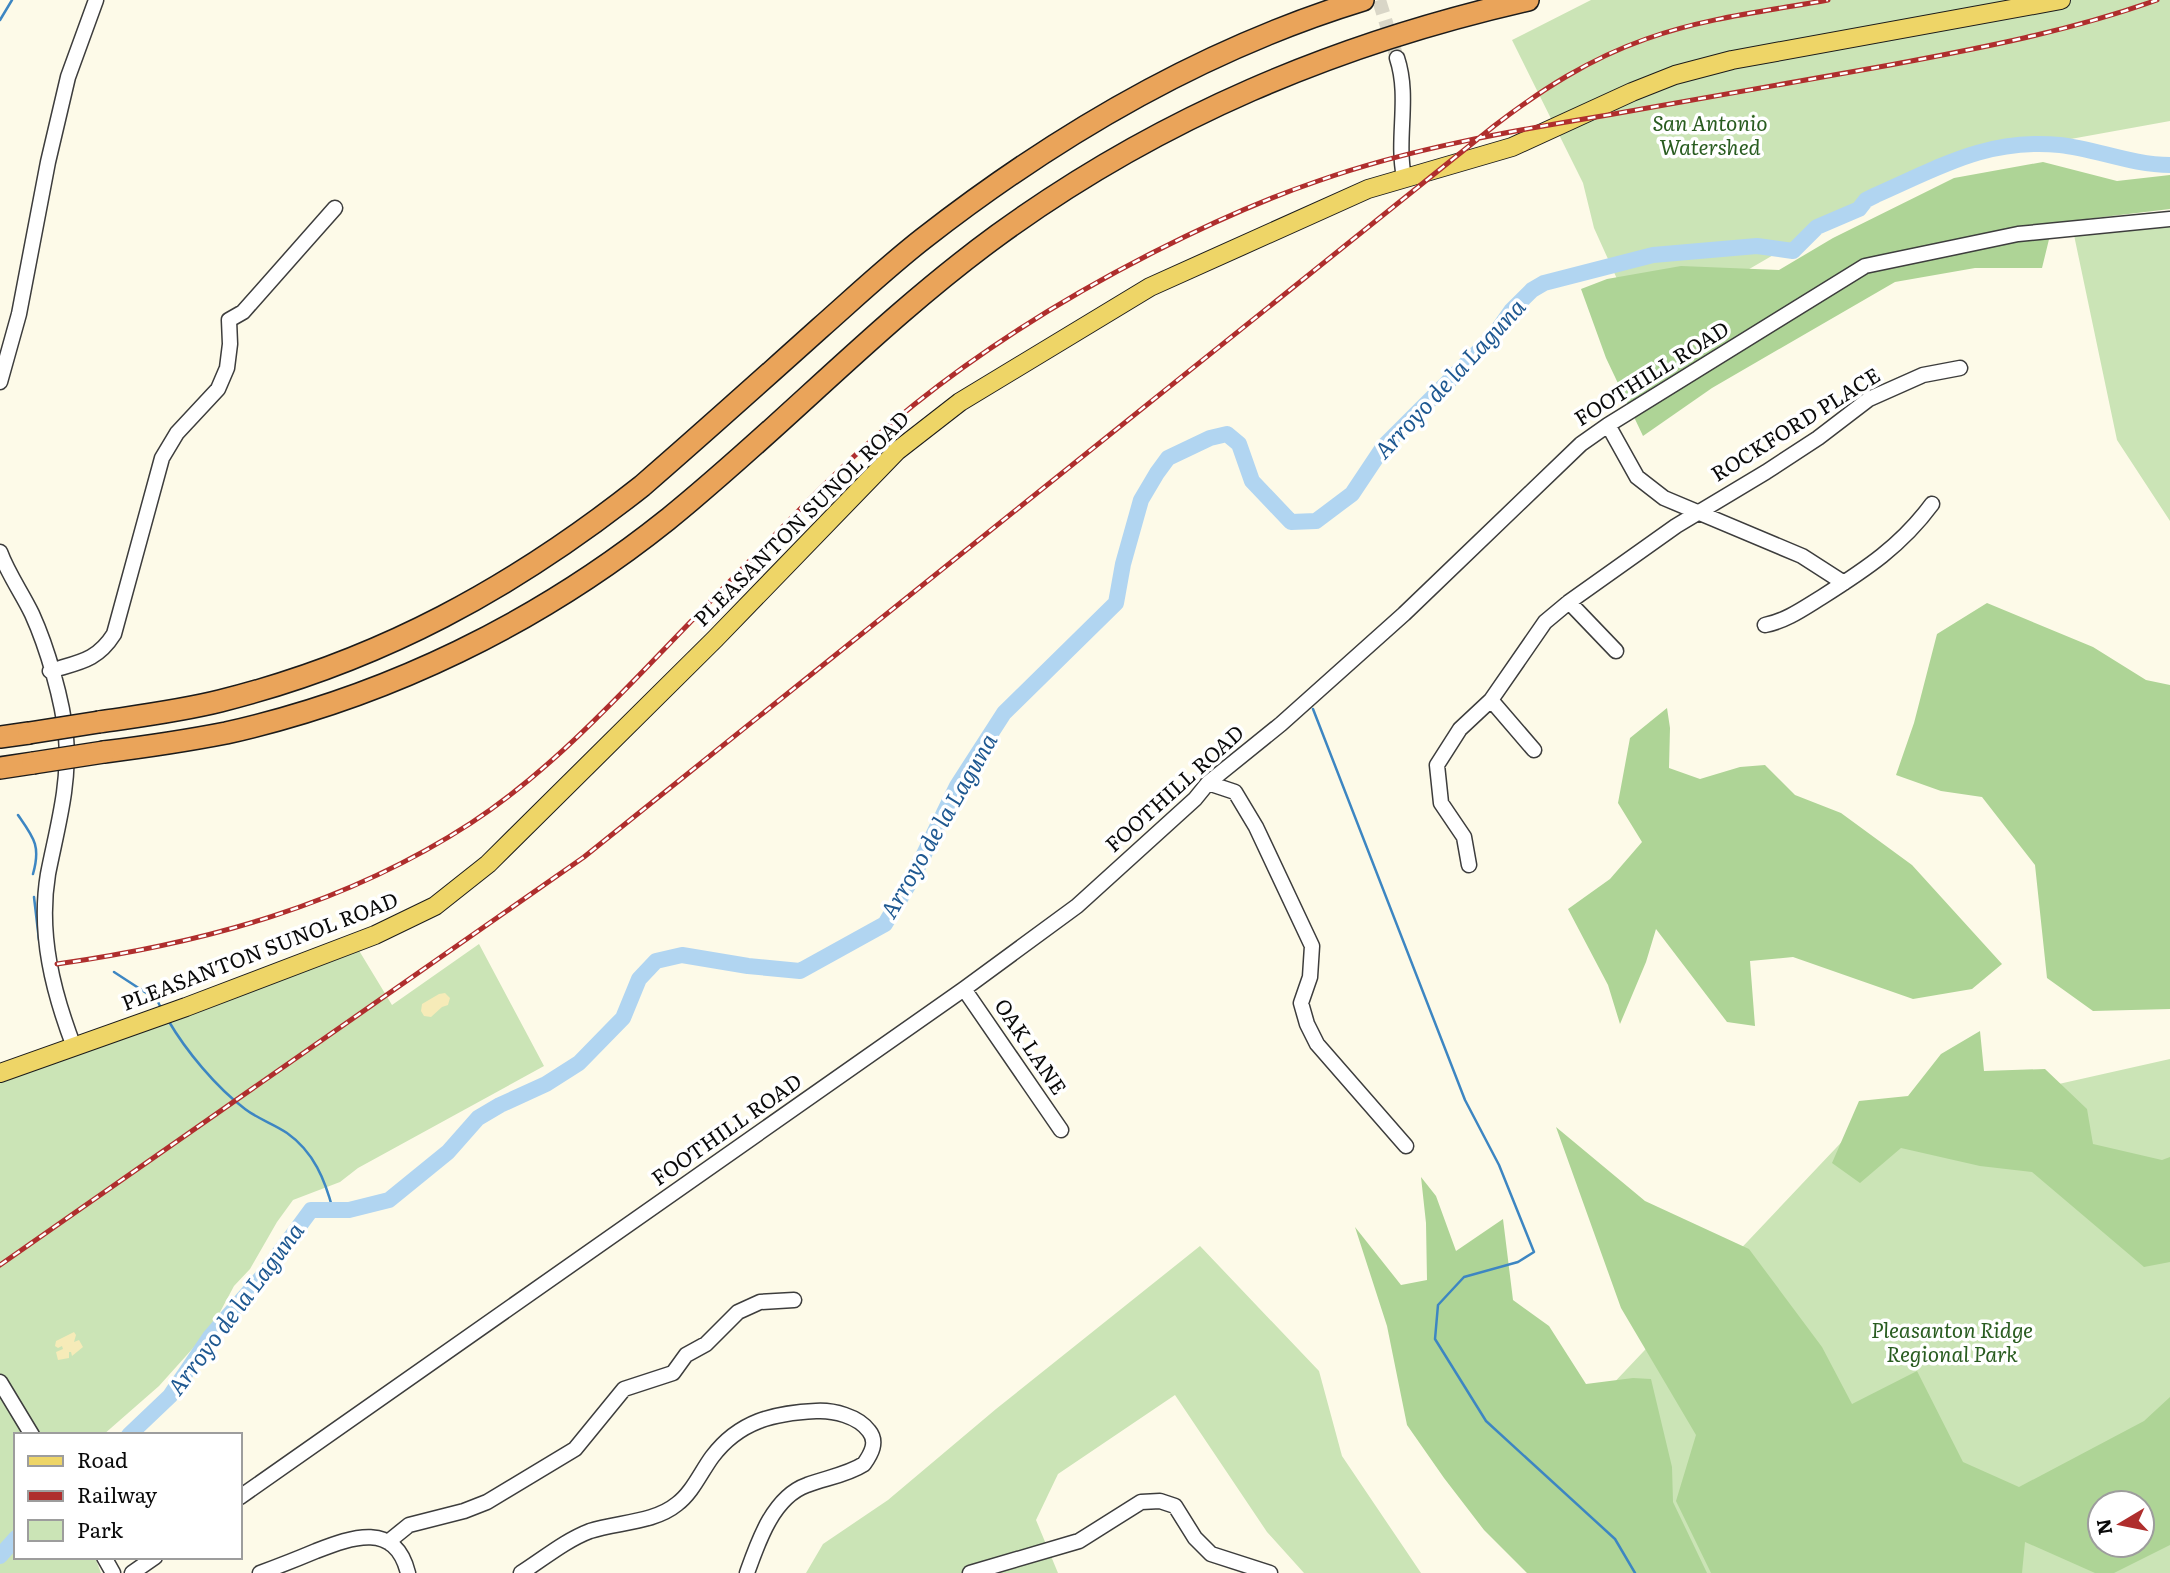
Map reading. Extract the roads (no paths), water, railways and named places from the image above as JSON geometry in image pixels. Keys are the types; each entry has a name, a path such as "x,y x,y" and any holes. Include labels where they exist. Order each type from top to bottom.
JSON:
{"highway":[{"path":"0,737 219,701 300,677 386,645 494,591 545,559 633,494 922,239 1031,160 1088,123 1223,54 1363,0"},
{"path":"0,768 226,733 344,699 457,653 512,625 596,572 668,519 948,273 999,234 1114,159 1230,99 1302,68 1416,29 1528,0"},
{"path":"0,730 29,733"}],"main road":[{"name":"PLEASANTON SUNOL ROAD","path":"0,1073 186,1007 375,935 435,906 488,864 715,639 883,465 926,426 960,402 1150,287 1368,189 1512,147 1675,75 1705,66 2061,0"}],"street":[{"path":"0,382 19,314 48,162 68,78 96,0"},
{"path":"1397,58 1404,82 1400,157 1404,177"},
{"path":"50,670 94,657 114,634 162,458 177,433 218,389 227,368 229,320 243,312 335,208"},
{"name":"FOOTHILL ROAD","path":"242,1496 964,989 1077,906 1195,799 1209,783 1404,614 1581,444 1608,425 1865,266 2018,234 2170,219"},
{"name":"ROCKFORD PLACE","path":"1469,865 1464,838 1441,803 1437,765 1460,729 1491,700 1545,622 1569,602 1698,512 1776,466 1869,399 1923,375 1960,368"},
{"path":"1608,425 1637,477 1664,498 1802,556 1844,583"},
{"path":"1765,625 1789,617 1892,550 1914,528 1932,504"},
{"path":"0,552 42,639 66,736 68,778 48,875 46,933 49,971 74,1047"},
{"path":"1569,602 1616,652"},
{"path":"1491,700 1534,750"},
{"path":"1209,783 1235,792 1256,827 1312,946 1310,977 1301,1003 1317,1044 1406,1146"},
{"name":"OAK LANE","path":"964,989 1061,1130"},
{"path":"388,1542 409,1525 464,1511 487,1502 575,1449 624,1389 673,1373 686,1355 706,1344 738,1312 760,1302 794,1300"},
{"path":"0,1382 31,1433"},
{"path":"522,1573 589,1531 651,1516 677,1504 713,1455 733,1436 763,1418 828,1410 860,1421 872,1434 873,1441 873,1449 864,1464 791,1492 764,1532 747,1573"},
{"path":"970,1573 1079,1541 1141,1502 1160,1501 1175,1506 1195,1538 1211,1553 1270,1573"},
{"path":"260,1573 350,1539 376,1536 388,1542 401,1554 408,1573"},
{"path":"132,1573 152,1559"}],"waterway":[{"path":"0,20 12,0"},
{"name":"Arroyo de la Laguna","path":"131,1433 170,1396 210,1337 261,1278 311,1210 349,1210 389,1200 448,1152 478,1118 546,1084 579,1063 623,1018 639,979 656,961 682,955 800,971 885,924 913,877 957,786 1004,713 1116,603 1123,564 1141,500 1168,458 1210,438 1227,434 1239,444 1252,481 1291,522 1316,521 1352,494 1384,446 1492,338 1511,311 1532,290 1544,283 1653,255 1757,246 1793,251 1817,227 1859,209 1866,200 1943,165 1987,150 2034,144 2060,145 2170,165"},
{"path":"1313,709 1465,1100 1499,1165 1534,1252 1518,1262 1464,1277 1438,1305 1435,1339 1486,1421 1615,1539 1635,1573"},
{"path":"18,815 36,849 33,874"},
{"path":"34,897 39,940"},
{"path":"114,972 157,1000 161,1008"},
{"path":"168,1020 193,1056 223,1090 250,1113 287,1133 304,1149 322,1177 333,1210"},
{"name":"Arroyo de la Laguna","path":"0,1556 14,1540"}],"tunnel":[{"path":"1379,0 1397,58"}],"railway":[{"path":"0,1265 584,857 1494,126 1530,100 1585,66 1646,39 1713,20 1828,0"},
{"path":"57,964 166,945 272,916 374,877 471,823 519,788 586,728 824,485 899,417 1022,327 1109,276 1214,223 1318,181 1425,150 1535,127 1958,52 2058,30 2157,0"}],"park label":[{"name":"San Antonio Watershed","path":"1710,136"},
{"name":"Pleasanton Ridge Regional Park","path":"1952,1343"}]}
